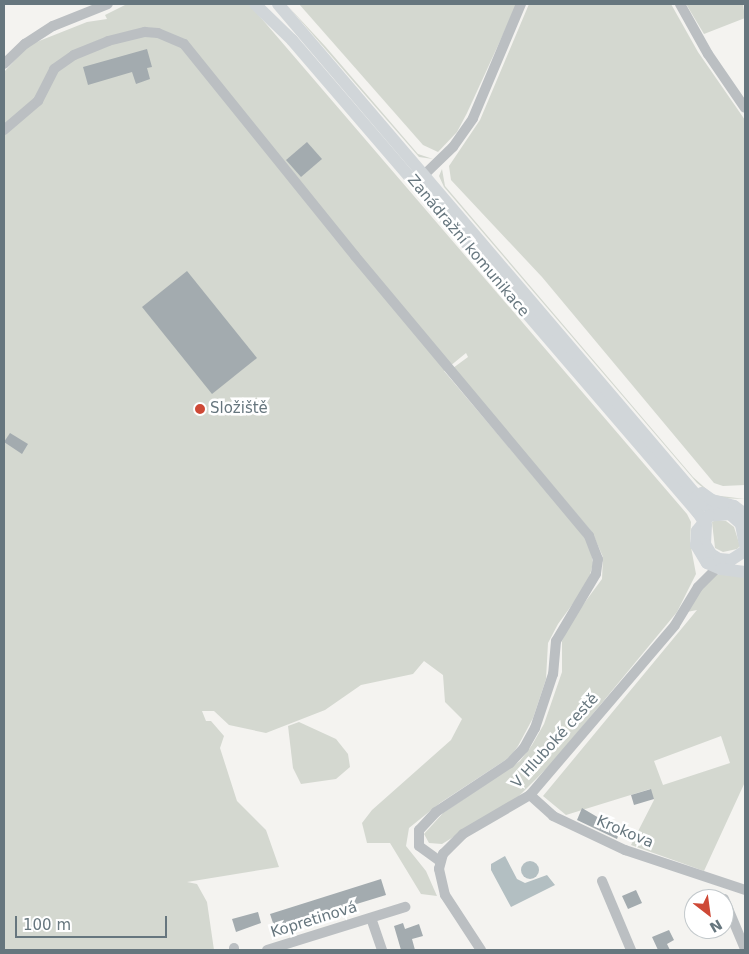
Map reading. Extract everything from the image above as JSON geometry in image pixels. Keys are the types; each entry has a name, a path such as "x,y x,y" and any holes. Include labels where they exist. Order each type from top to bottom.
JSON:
{"main road":[{"name":"Zanádražní komunikace","path":"278,4 680,472 704,504 741,524 745,545"},
{"name":"Zanádražní komunikace","path":"258,5 292,40 672,486 700,526"},
{"name":"Zanádražní komunikace","path":"680,472 712,500 743,509"},
{"path":"722,513 700,526 696,545 701,556 745,572"},
{"path":"700,526 707,550 714,557 724,563 745,562"},
{"path":"724,563 745,551"}],"street":[{"path":"4,64 25,44 53,26 108,4"},
{"path":"425,174 453,148 473,118 522,4"},
{"path":"680,4 708,54 745,108"},
{"path":"4,130 38,101 54,70 74,55 108,41 145,32 158,34 184,44 355,256 589,536 598,559 596,574 556,641 553,674 535,728 524,748 510,763 436,812 419,830 420,846 440,861 440,876 445,895 481,950"},
{"path":"722,513 743,509"},
{"name":"V Hluboké cestě","path":"698,587 701,556"},
{"name":"V Hluboké cestě","path":"440,861 459,838 530,795 675,624 698,587 724,563"},
{"name":"Krokova","path":"530,795 553,816 625,850 745,890"},
{"path":"602,880 631,950"},
{"path":"716,880 720,889"},
{"name":"Kopretinová","path":"267,950 405,908"},
{"name":"Kopretinová","path":"371,918 382,950"},
{"path":"734,923 745,949"}],"shaded area":[{"path":"127,4 249,4 687,514 691,522 690,542 696,574 677,612 553,762 518,797 442,844 429,843 424,834 443,813 520,761 532,745 544,724 562,672 562,641 571,621 602,579 603,557 592,532 453,368 468,357 466,353 444,371 579,530 590,546 593,563 588,583 558,624 548,643 546,679 533,718 518,746 510,757 440,803 409,828 406,846 426,871 437,896 421,894 390,843 367,843 362,823 372,810 451,740 462,719 445,702 443,675 424,661 413,674 361,685 325,710 266,733 229,725 214,711 202,711 206,721 211,721 224,736 220,748 237,801 266,830 279,867 187,882 197,884 207,902 214,950 4,950 4,72 29,45 87,22 107,19 105,15"},
{"path":"286,4 325,46 418,154 433,159 419,157"},
{"path":"299,4 517,4 457,132 438,152 423,145"},
{"path":"529,4 671,4 698,52 745,120 745,485 723,486 714,483 542,277 451,180 449,166 480,120"},
{"path":"686,4 743,4 745,18 704,34"},
{"path":"442,169 445,186 693,477 713,495 745,499 716,498 697,483 444,187 439,176"},
{"path":"716,520 726,521 734,527 740,546 737,549 723,552 715,548 712,522"},
{"path":"715,574 745,577 745,782 704,871 631,845 654,800 650,789 566,815 543,796 697,610 687,612 698,593","holes":["721,736 730,763 663,785 654,761"]},
{"path":"299,722 336,739 348,754 350,767 336,779 301,784 293,768 288,726"},
{"path":"505,856 517,879 525,883 547,875 555,885 511,907 491,870 491,864"},
{"path":"530,861 536,864 539,870 536,876 530,879 524,876 521,870 524,864"}],"building":[{"path":"147,49 152,67 147,68 150,79 136,84 132,72 88,85 83,67"},
{"path":"307,142 322,159 301,177 286,160"},
{"path":"187,271 257,358 212,394 142,307"},
{"path":"10,433 28,444 22,454 4,442"},
{"path":"651,789 654,799 634,805 631,795"},
{"path":"582,808 611,825 613,821 622,825 617,839 577,820"},
{"path":"381,879 386,895 275,929 270,914"},
{"path":"636,890 642,903 628,909 622,896"},
{"path":"258,912 261,923 236,932 232,919"},
{"path":"403,923 405,929 419,924 423,936 412,939 415,950 401,950 394,926"},
{"path":"669,930 674,940 667,944 670,950 658,950 652,937"}],"place":[{"name":"Složiště","path":"200,409"}]}
